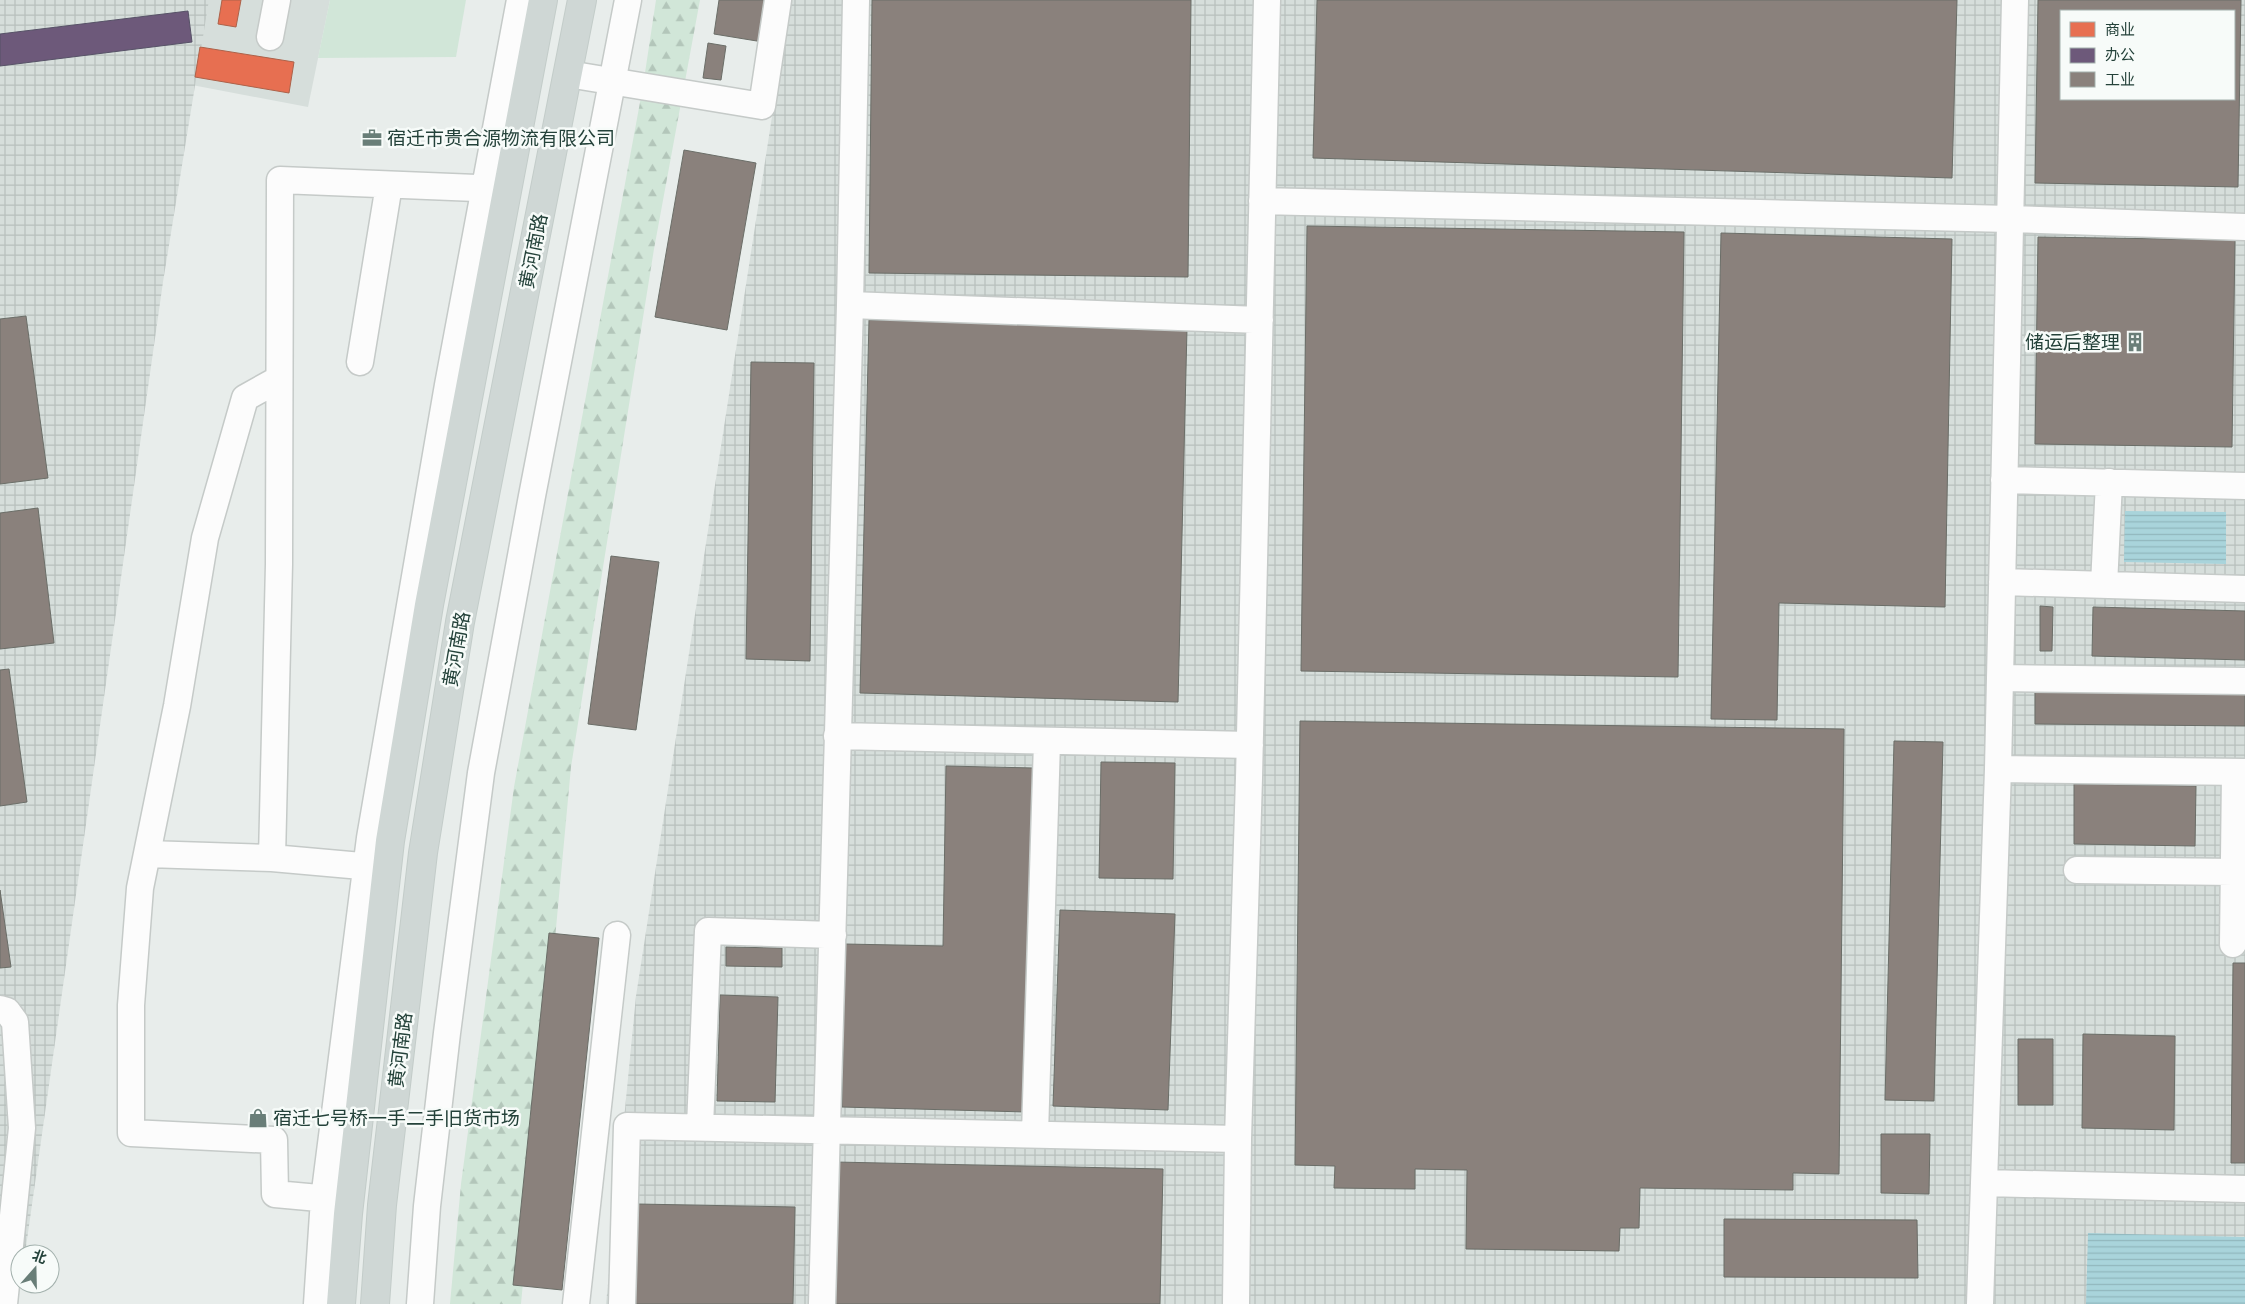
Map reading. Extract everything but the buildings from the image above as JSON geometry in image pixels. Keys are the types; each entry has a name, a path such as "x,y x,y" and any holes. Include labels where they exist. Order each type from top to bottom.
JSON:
{"main road":[{"name":"黄河南路","path":"341,1304 337,1200 377,868 429,605 495,189 543,0"},
{"name":"黄河南路","path":"375,1304 382,1204 423,853 460,622 582,0"}],"street":[{"path":"270,37 277,0"},
{"path":"272,858 279,564 280,180 495,189 520,0"},
{"path":"420,1304 427,1206 481,773 532,496 628,0"},
{"path":"568,74 762,106 778,0"},
{"path":"822,1304 850,305 856,0"},
{"path":"1236,1304 1238,1139 1250,745 1267,0"},
{"path":"1980,1304 1998,769 2015,0"},
{"path":"360,362 389,185"},
{"path":"1262,201 2010,219 2245,227"},
{"path":"850,305 1260,320"},
{"path":"280,379 245,398 205,538 177,706 140,888 131,1005 131,1133 274,1140 275,1194 337,1200 317,1304"},
{"path":"2004,480 2245,486"},
{"path":"2104,585 2109,482"},
{"path":"2002,582 2245,589"},
{"path":"2000,678 2245,681"},
{"path":"837,736 1250,745"},
{"path":"1035,1134 1047,742"},
{"path":"1998,769 2240,772 2234,872 2233,944"},
{"path":"147,854 272,858 377,868"},
{"path":"2077,870 2234,872"},
{"path":"700,1127 708,931 833,935"},
{"path":"576,1304 617,935"},
{"path":"0,1009 7,1011 15,1022 11,1116 22,1128 4,1304"},
{"path":"622,1304 627,1126 1238,1139"},
{"path":"1984,1184 2245,1189"}],"shaded area":[{"path":"0,0 209,0 163,282 26,1244 10,1244 10,1294 19,1294 18,1304 0,1304"},
{"path":"207,0 330,0 308,107 192,85"},
{"path":"790,0 2245,0 2245,1304 606,1304 636,996"}],"green space":[{"path":"330,0 466,0 456,57 318,58"},
{"path":"656,0 700,0 654,249 571,767 521,1304 450,1304 461,1184 514,787 643,86"}],"water":[{"path":"2125,511 2226,512 2226,564 2124,562"},
{"path":"2088,1233 2245,1237 2245,1304 2086,1304"}],"place":[{"name":"宿迁市贵合源物流有限公司","path":"372,138"},
{"name":"储运后整理","path":"2135,342"},
{"name":"宿迁七号桥一手二手旧货市场","path":"258,1118"}]}
